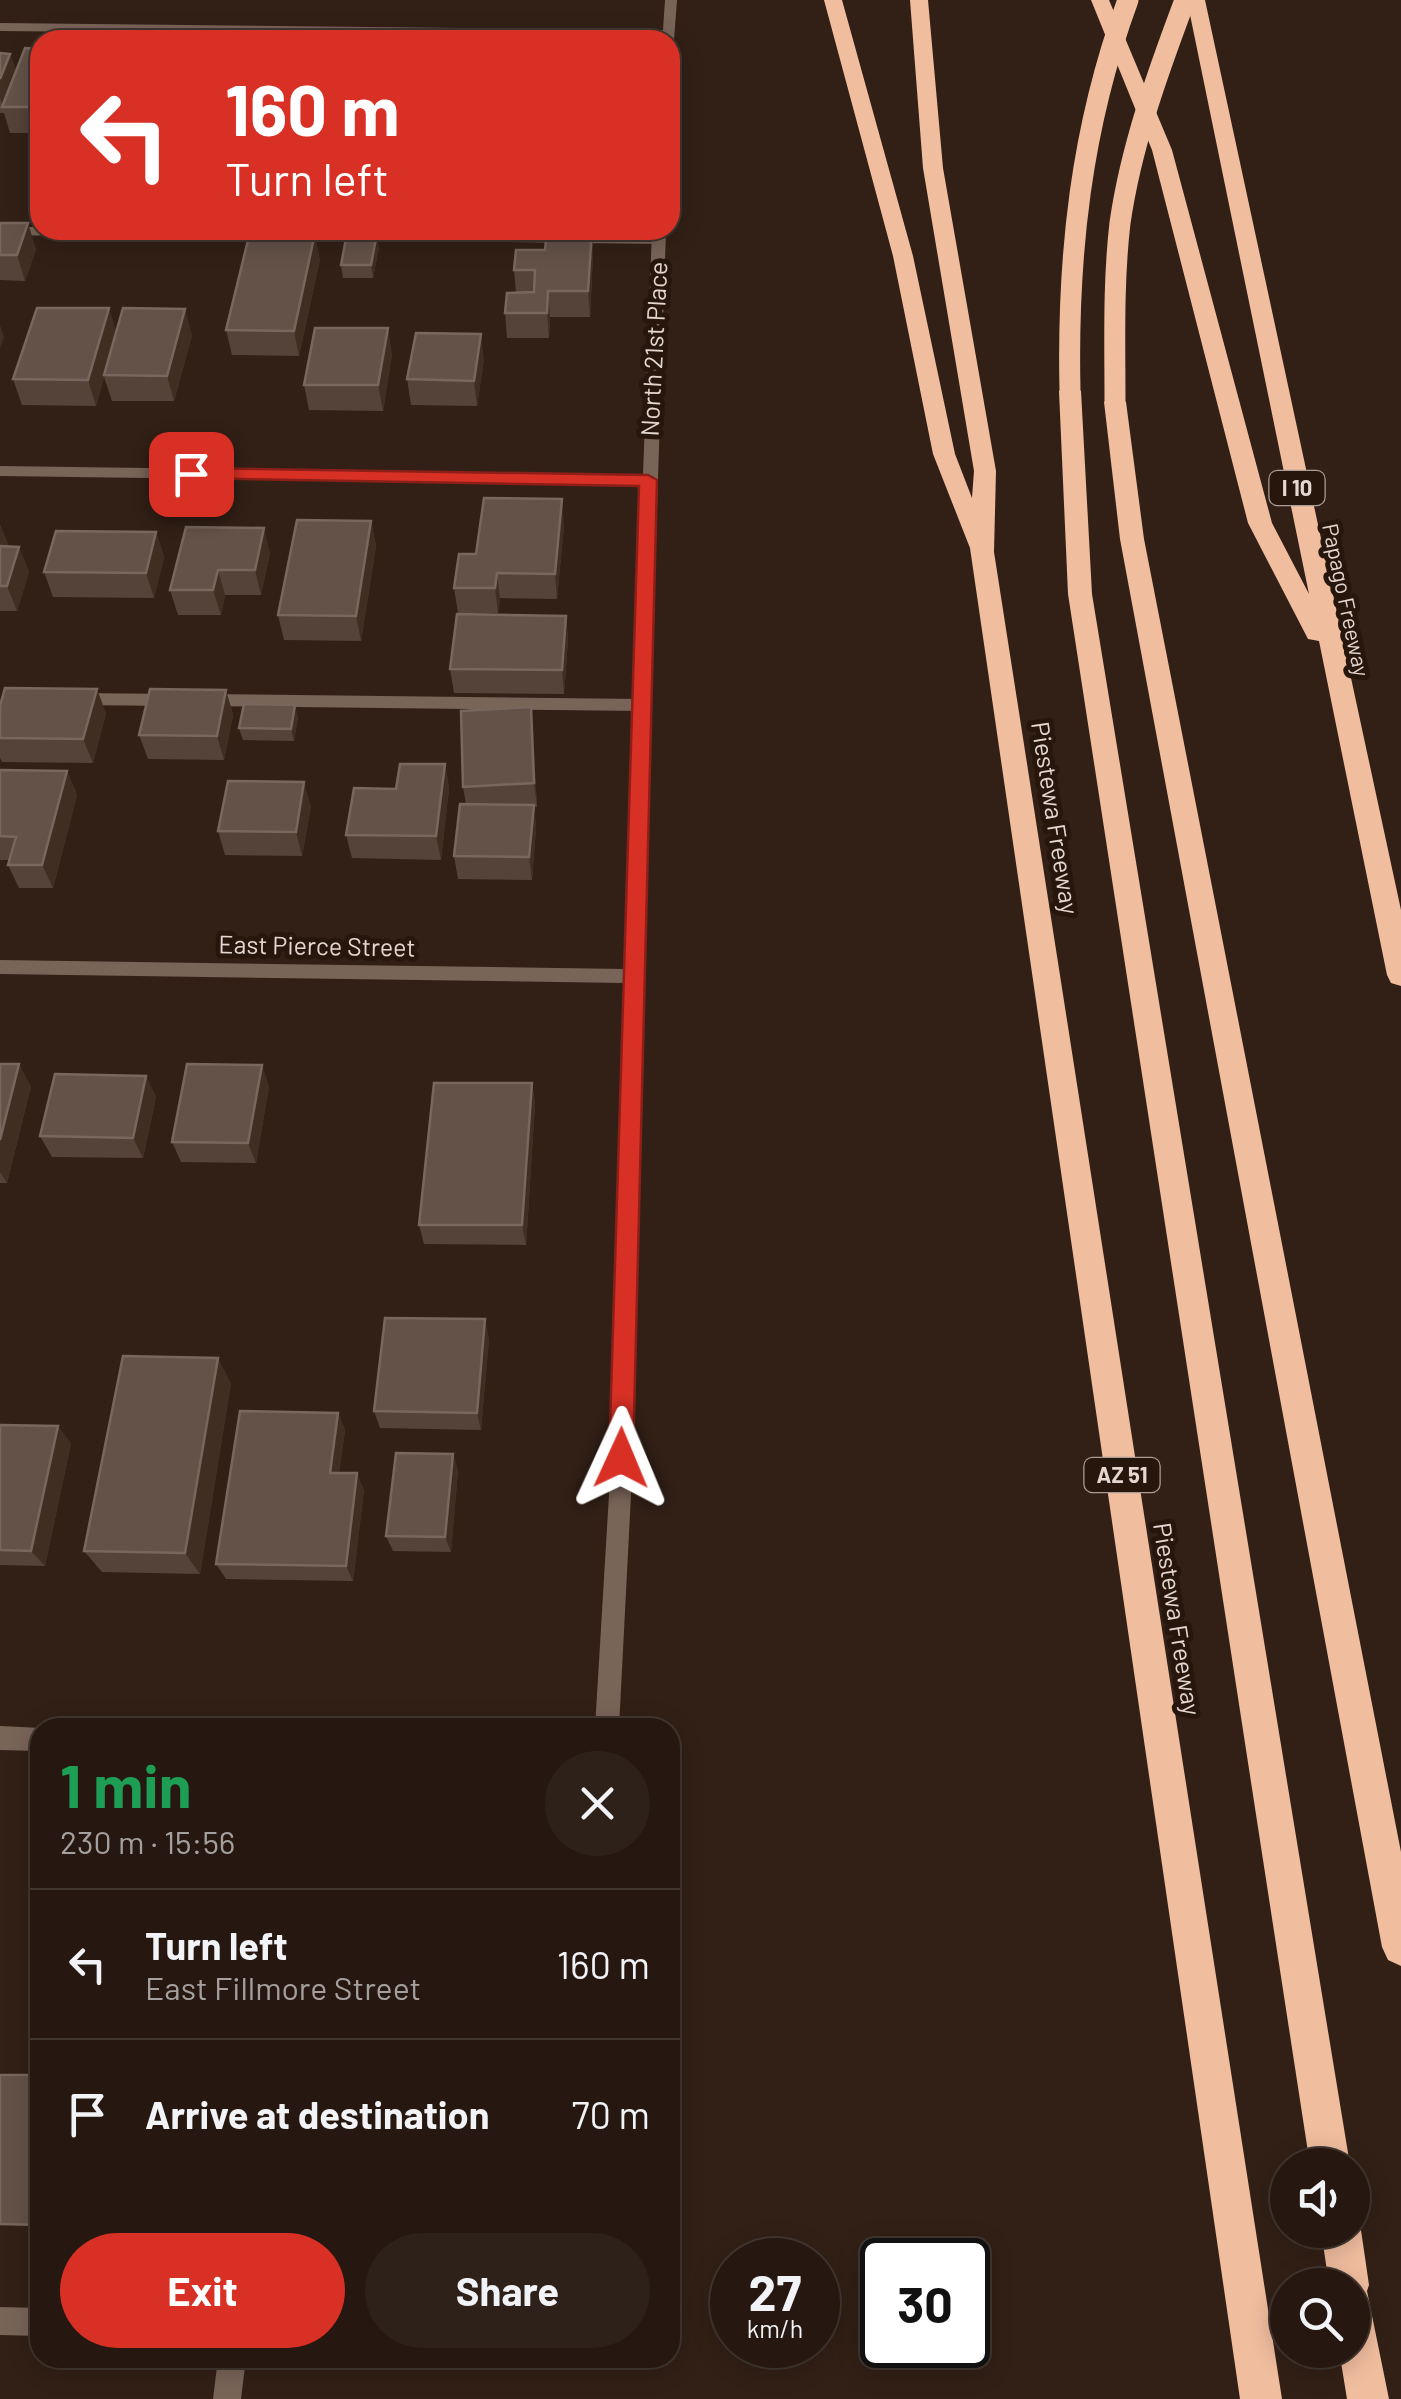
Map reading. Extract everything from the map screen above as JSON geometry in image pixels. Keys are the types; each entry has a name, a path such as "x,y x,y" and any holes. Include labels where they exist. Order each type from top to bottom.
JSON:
{"highway":[{"path":"833,0 902,256 944,454 982,552"},
{"path":"919,0 933,168 986,471 982,552"},
{"path":"1100,0 1162,150 1260,523 1334,668"},
{"path":"1128,0 1112,38 1088,134 1067,306 1080,594 1327,2148"},
{"path":"1185,0 1154,77 1124,202 1116,287 1115,402 1132,540 1401,1947"},
{"name":"Papago Freeway","path":"1196,0 1401,975"},
{"name":"Piestewa Freeway","path":"982,552 1261,2399"},
{"path":"1363,2368 1368,2399"}],"street":[{"path":"669,30 671,0"},
{"path":"0,27 42,30"},
{"path":"0,231 30,231"},
{"name":"North 21st Place","path":"608,1718 620,1495 648,480 659,240"},
{"path":"0,471 648,480"},
{"path":"58,698 642,705"},
{"name":"East Pierce Street","path":"0,967 633,976"},
{"path":"0,1738 30,1739"},
{"path":"0,2320 30,2322"},
{"path":"227,2399 231,2368"}],"building":[{"path":"25,48 30,48 30,107 2,107"},
{"path":"0,53 10,54 0,79"},
{"path":"0,223 28,223 17,255 0,255"},
{"path":"248,240 314,240 294,331 226,330"},
{"path":"346,240 376,240 371,265 341,265"},
{"path":"546,240 591,240 588,291 548,291 547,313 505,313 507,293 534,292 535,270 514,270 516,250 545,250"},
{"path":"37,308 109,308 88,380 13,379"},
{"path":"123,308 185,309 167,376 104,375"},
{"path":"315,328 388,328 378,385 304,385"},
{"path":"416,333 481,334 474,381 407,379"},
{"path":"484,498 562,499 555,574 497,573 495,588 454,588 459,554 476,554"},
{"path":"297,520 371,521 356,616 278,615"},
{"path":"186,527 264,528 255,570 218,570 213,590 170,590"},
{"path":"56,531 156,532 146,573 44,572"},
{"path":"0,546 19,547 7,586 0,586"},
{"path":"457,614 566,616 562,670 450,669"},
{"path":"5,688 97,689 83,739 0,738 0,706"},
{"path":"150,689 226,690 217,736 139,735"},
{"path":"244,704 295,705 291,729 239,728"},
{"path":"531,707 534,783 463,787 461,711"},
{"path":"400,764 445,764 436,836 346,835 354,788 396,789"},
{"path":"0,770 67,771 42,865 8,865 16,837 0,836"},
{"path":"228,781 304,782 296,832 218,831"},
{"path":"460,804 534,805 529,857 454,856"},
{"path":"0,1064 19,1064 0,1140"},
{"path":"187,1064 262,1065 248,1143 172,1142"},
{"path":"55,1074 146,1076 133,1138 40,1136"},
{"path":"434,1083 532,1083 522,1225 419,1225"},
{"path":"385,1318 485,1319 477,1413 374,1411"},
{"path":"123,1356 218,1358 185,1553 84,1551"},
{"path":"240,1411 338,1413 330,1473 357,1473 346,1566 216,1564"},
{"path":"0,1425 58,1426 31,1551 0,1550"},
{"path":"396,1453 453,1454 445,1537 386,1536"},
{"path":"0,2075 30,2075 30,2225 0,2224"}],"route":[{"path":"191,474 648,480 621,1458"}]}
